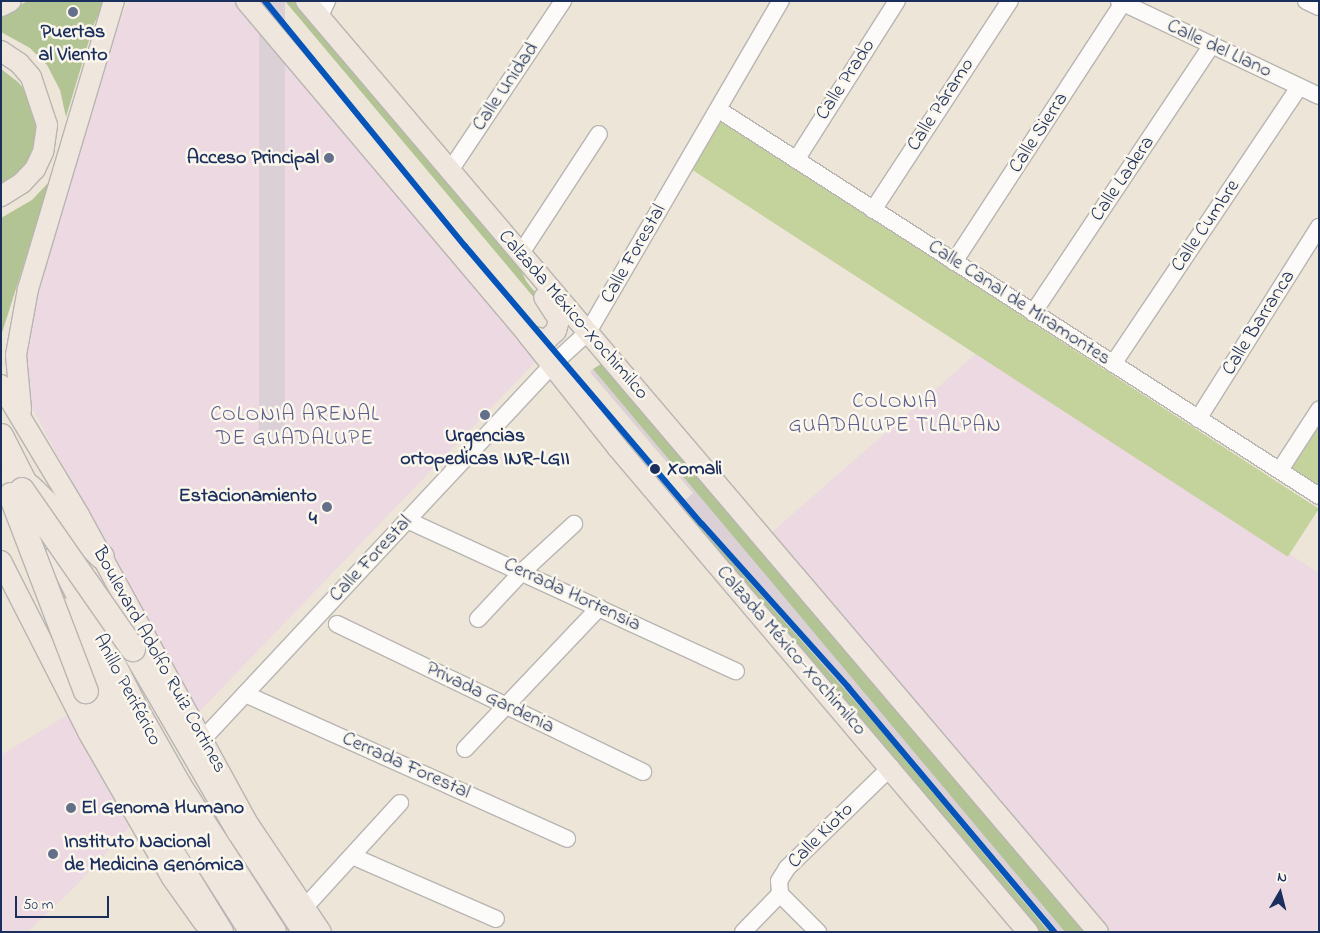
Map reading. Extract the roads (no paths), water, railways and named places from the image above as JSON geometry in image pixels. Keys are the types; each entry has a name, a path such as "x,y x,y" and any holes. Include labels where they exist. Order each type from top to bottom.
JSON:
{"highway":[{"name":"Anillo Periférico","path":"1,436 12,487 160,787 252,932"},
{"path":"1,451 12,487 86,692 168,846 221,932"},
{"path":"12,487 102,557"},
{"path":"12,487 151,677 239,831 306,932"},
{"name":"Anillo Periférico","path":"12,487 136,709 208,832 274,932"}],"main road":[{"path":"1,6 10,1"},
{"path":"25,424 19,406 16,355 28,289 114,1"},
{"name":"Calzada México-Xochimilco","path":"246,1 528,335 617,447 891,767 1028,932"},
{"name":"Calzada México-Xochimilco","path":"306,1 319,7 449,172 588,332 1098,932"},
{"path":"1,52 19,63 31,77 47,125 46,143 34,169 22,183 1,196"},
{"path":"522,255 530,281 560,320 552,337 537,340 528,335"},
{"name":"Boulevard Adolfo Ruiz Cortines","path":"1,385 102,557 249,825 321,932"},
{"path":"1,561 88,732 172,878 210,932"}],"street":[{"name":"Calle Unidad","path":"449,172 563,1"},
{"name":"Calle Forestal","path":"202,740 552,365 588,332 781,1"},
{"name":"Calle Prado","path":"796,160 897,1"},
{"name":"Calle Páramo","path":"873,210 1010,1"},
{"path":"1306,1 1319,7"},
{"name":"Calle del Llano","path":"1121,2 1319,96"},
{"name":"Calle Sierra","path":"954,262 1121,2"},
{"name":"Calle Ladera","path":"1033,313 1212,45"},
{"name":"Calle Cumbre","path":"1113,364 1299,87"},
{"name":"Calle Canal de Miramontes","path":"719,110 1319,496"},
{"path":"522,255 599,134"},
{"name":"Calle Barranca","path":"1198,419 1319,227"},
{"path":"1280,470 1319,410"},
{"name":"Cerrada Hortensia","path":"407,520 736,671"},
{"path":"478,619 522,572 574,524"},
{"path":"465,749 599,608"},
{"name":"Privada Gardenia","path":"337,624 643,772"},
{"name":"Cerrada Forestal","path":"245,694 567,839"},
{"name":"Calle Kioto","path":"743,932 780,894 779,881 787,868 891,767"},
{"path":"305,907 400,803"},
{"path":"352,856 496,919"},
{"path":"780,894 818,932"}],"place":[{"name":"Puertas al Viento","path":"73,12"},
{"name":"Acceso Principal","path":"329,158"},
{"name":"Urgencias ortopedicas INR-LGII","path":"485,415"},
{"name":"Xomali","path":"655,469"},
{"name":"Estacionamiento 4","path":"327,507"},
{"name":"El Genoma Humano","path":"71,808"},
{"name":"Instituto Nacional de Medicina Genómica","path":"53,854"}],"district":[{"name":"COLONIA GUADALUPE TLALPAN","path":"895,414"},
{"name":"COLONIA ARENAL DE GUADALUPE","path":"295,427"}]}
